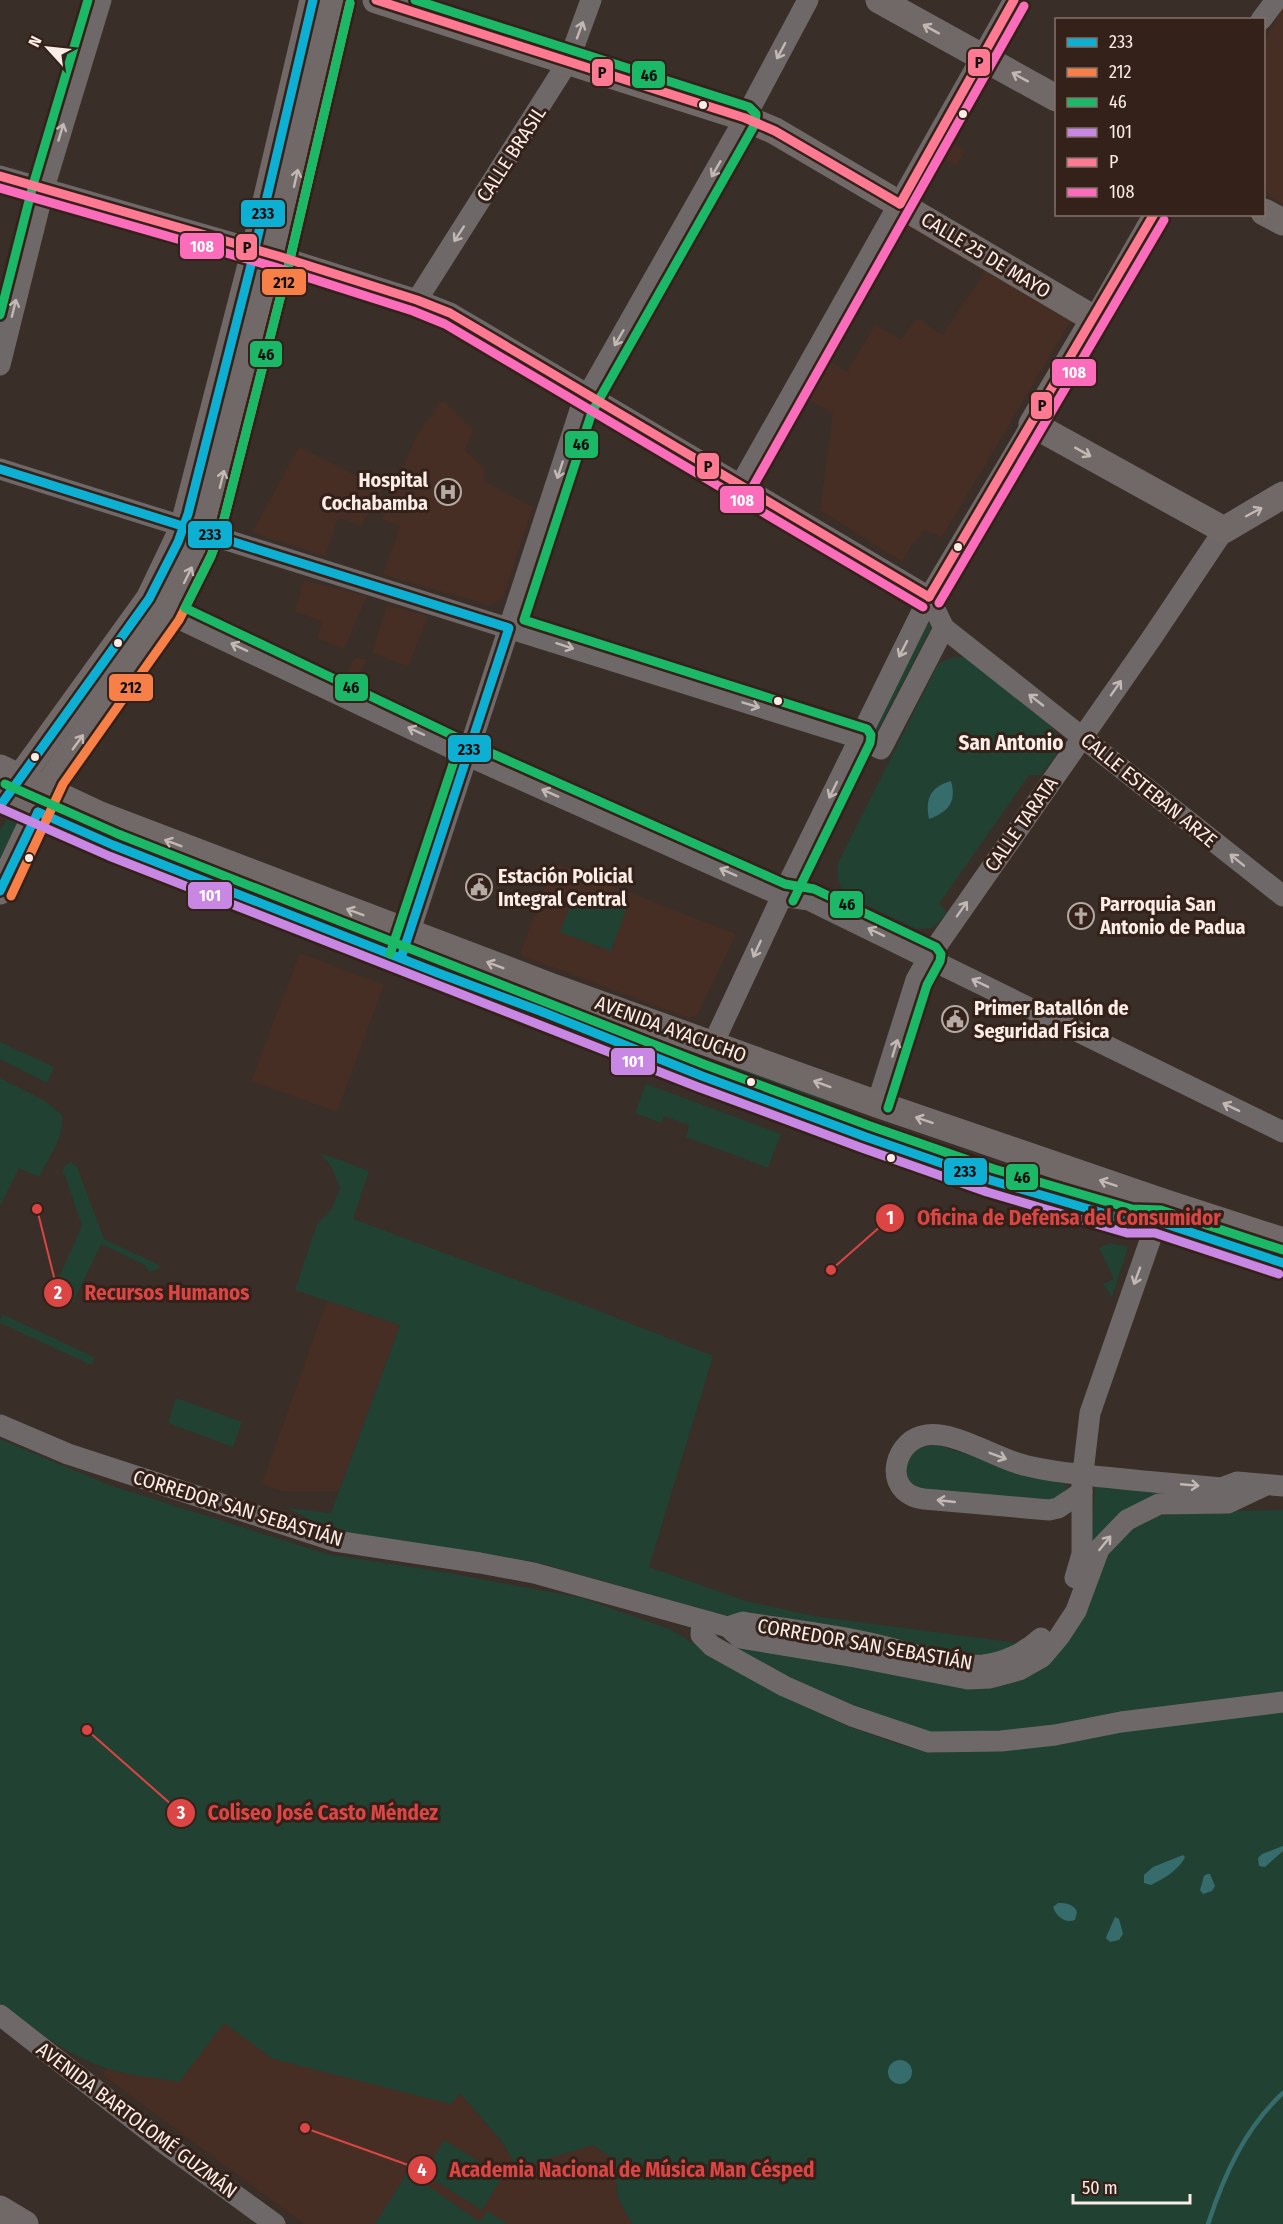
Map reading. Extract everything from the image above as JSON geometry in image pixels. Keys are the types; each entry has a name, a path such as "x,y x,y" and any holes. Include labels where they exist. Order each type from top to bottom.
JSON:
{"main road":[{"path":"266,253 313,0"},
{"path":"5,789 149,599 194,531 266,253 338,0"},
{"name":"CALLE 25 DE MAYO","path":"376,0 569,60 745,118 775,131 1094,319"},
{"path":"879,0 1055,97"},
{"path":"1265,213 1283,222"},
{"path":"1094,319 1032,424 1224,530"},
{"name":"CALLE TARATA","path":"1224,530 1283,495"},
{"path":"0,891 56,773 169,614 200,551 194,531"},
{"name":"AVENIDA AYACUCHO","path":"5,789 42,802 98,814 877,1104 1160,1212 1283,1263"},
{"name":"AVENIDA AYACUCHO","path":"42,802 113,845 866,1137 990,1180 1130,1221 1160,1212 1283,1241"},
{"path":"0,2209 25,2224"}],"street":[{"path":"0,365 44,189 101,0"},
{"name":"CALLE BRASIL","path":"417,300 569,60 591,0"},
{"path":"401,958 580,406 745,118 808,0"},
{"path":"741,484 1014,0"},
{"path":"1263,18 1276,0"},
{"path":"0,176 266,253 417,300 450,314 476,327 586,395 741,484 929,597"},
{"path":"1094,319 1153,216"},
{"path":"713,1044 782,896 929,597 1032,424"},
{"path":"0,469 859,738 881,749 944,628"},
{"name":"CALLE TARATA","path":"877,1104 916,980 928,957 1151,639 1224,530"},
{"name":"CALLE ESTEBAN ARZE","path":"929,597 944,628 1283,897"},
{"path":"169,614 468,756 782,896 809,900 1283,1132"},
{"name":"CORREDOR SAN SEBASTIÁN","path":"728,1628 743,1622 869,1643 952,1662 983,1665 1004,1660 1030,1648 1049,1630 1064,1605 1082,1554 1082,1486 1090,1413 1160,1212"},
{"name":"CORREDOR SAN SEBASTIÁN","path":"0,1425 68,1454 334,1541 480,1563 534,1574 728,1628 740,1638 968,1679 990,1678 1019,1670 1042,1657 1076,1611 1099,1549 1127,1520 1159,1504 1228,1503 1274,1485"},
{"path":"1082,1486 1058,1508 1049,1510 914,1498 904,1491 897,1479 896,1467 903,1449 911,1440 923,1435 943,1435 1019,1464 1060,1472 1221,1488 1237,1482 1274,1485"},
{"path":"702,1621 701,1635 712,1646 784,1686 852,1716 929,1742 1001,1741 1055,1735 1121,1722 1283,1702"},
{"name":"AVENIDA BARTOLOMÉ GUZMÁN","path":"0,2015 161,2141 275,2224"}],"shaded area":[{"path":"1283,7 1283,204 1265,190 1265,41"},
{"path":"949,140 965,151 957,165 941,158"},
{"path":"911,221 992,268 990,274 996,278 999,273 1038,302 1071,321 942,537 925,530 911,546 902,562 820,510 833,413 808,399 829,361 847,372 875,325 901,340 917,318 942,335 985,272 912,229 903,232 873,286 867,283 899,226"},
{"name":"Hospital Cochabamba","path":"442,400 473,431 465,450 485,469 484,481 533,507 503,598 490,605 383,575 400,526 381,519 416,437"},
{"path":"299,447 382,488 361,526 338,518 325,556 252,532"},
{"path":"304,580 367,596 344,649 317,638 322,622 295,611"},
{"path":"387,605 428,616 408,666 372,653"},
{"path":"354,658 367,659 354,684 344,682"},
{"path":"554,863 736,934 697,1015 688,1018 520,955"},
{"path":"300,953 384,985 337,1112 251,1081"},
{"path":"327,1301 400,1325 339,1491 282,1491 262,1484"},
{"path":"209,2005 460,2093 503,2143 517,2167 593,2145 613,2159 618,2198 632,2224 480,2224 408,2172 375,2224 304,2224 103,2075 106,2069"}],"green space":[{"path":"928,624 932,626 877,732 873,730"},
{"path":"954,657 971,660 1052,727 1057,735 1059,747 1041,775 1029,775 939,904 948,913 932,928 917,929 851,898 839,883 838,863 937,666"},
{"path":"860,760 864,761 804,882 800,880"},
{"path":"8,819 20,823 0,871 0,829"},
{"path":"576,891 626,910 611,951 560,932"},
{"path":"0,1042 54,1067 47,1083 0,1059"},
{"path":"730,1063 855,1112 728,1067"},
{"path":"0,1078 45,1101 62,1115 62,1123 55,1147 39,1177 19,1168 0,1206"},
{"path":"646,1084 781,1134 768,1168 686,1137 689,1125 664,1116 661,1123 635,1113"},
{"path":"321,1153 369,1171 353,1219 713,1356 649,1567 746,1601 814,1616 1018,1643 995,1654 967,1655 920,1650 887,1639 723,1615 536,1562 328,1529 287,1508 331,1513 400,1325 295,1290 317,1224 332,1209 340,1188 332,1168"},
{"path":"71,1162 77,1167 104,1239 157,1264 160,1268 149,1272 145,1265 101,1244 73,1302 61,1306 49,1300 82,1226 65,1175 62,1173 65,1165"},
{"path":"1110,1243 1128,1247 1112,1297 1103,1284 1114,1279 1099,1248"},
{"path":"2,1314 92,1356 93,1363 89,1364 0,1323"},
{"path":"176,1398 242,1422 233,1447 168,1423"},
{"path":"0,1439 109,1485 327,1554 444,1572 582,1598 672,1630 769,1690 845,1725 897,1744 934,1753 1067,1743 1118,1730 1283,1711 1283,2224 632,2224 618,2198 613,2159 593,2145 517,2168 503,2143 460,2093 451,2104 273,2059 224,2023 179,2082 114,2071 91,2063 63,2048 0,2003"},
{"path":"938,1445 1014,1469 1067,1480 1066,1489 1057,1501 926,1493 908,1481 905,1466 914,1450"},
{"path":"1095,1483 1217,1497 1157,1497 1091,1548"},
{"path":"1283,1510 1283,1693 1032,1731 944,1737 911,1729 797,1682 721,1643 847,1662 1021,1677 1097,1564 1130,1527 1155,1516 1190,1512"},
{"path":"444,2140 503,2176 482,2210 424,2174"},
{"path":"408,2172 480,2222 487,2211 508,2224 375,2224"}],"water":[{"path":"951,781 952,800 946,809 929,819 928,805 931,795 938,787"},
{"path":"1283,1846 1283,1851 1265,1867 1259,1866 1258,1858 1262,1854"},
{"path":"1183,1855 1185,1857 1182,1862 1170,1874 1151,1885 1144,1883 1144,1875 1153,1867"},
{"path":"1210,1874 1215,1886 1212,1891 1203,1894 1200,1890 1204,1876"},
{"path":"1058,1903 1074,1907 1077,1912 1075,1920 1064,1920 1056,1913 1053,1907"},
{"path":"1115,1917 1119,1919 1123,1934 1119,1940 1110,1942 1106,1938"},
{"path":"900,2060 908,2064 912,2072 908,2080 900,2084 892,2080 888,2072 892,2064"}],"waterway":[{"path":"1208,2224 1237,2153 1258,2121 1283,2093"}],"transit line":[{"name":"46","path":"0,315 33,185 88,0"},
{"name":"233","path":"0,806 149,599 178,542 188,514 252,261 313,0"},
{"name":"P","path":"376,0 745,118 775,131 900,204"},
{"name":"46","path":"415,0 749,107 756,114 755,124 592,412 524,620 867,729 871,735 870,743 793,901"},
{"name":"P","path":"900,204 1014,0"},
{"name":"212","path":"11,896 63,784 179,620 211,556 223,523 290,259 350,3"},
{"name":"46","path":"350,3 290,259 223,523 211,556 185,608 473,745 785,884 814,889 936,947 941,954 940,961 927,985 888,1108"},
{"name":"108","path":"751,490 1024,6"},
{"name":"P","path":"0,176 278,256 417,300 450,313 929,597"},
{"name":"108","path":"0,188 275,267 413,311 445,324 923,607"},
{"name":"P","path":"929,597 1153,216"},
{"name":"108","path":"939,603 1164,220"},
{"name":"233","path":"0,469 509,628 401,958"},
{"name":"46","path":"390,954 457,752"},
{"name":"46","path":"5,784 118,834 706,1065 870,1126 994,1169 1132,1209 1161,1210 1283,1250"},
{"name":"101","path":"0,808 109,856 698,1087 862,1148 987,1192 1127,1233 1155,1233 1279,1274"},
{"name":"233","path":"38,812 113,845 438,973 866,1137 990,1180 1130,1221 1157,1221 1283,1263"},
{"name":"233","path":"0,891 38,812"}],"place":[{"name":"Hospital Cochabamba","path":"448,492"},
{"name":"Estación Policial Integral Central","path":"479,887"},
{"name":"Parroquia San Antonio de Padua","path":"1081,916"},
{"name":"Primer Batallón de Seguridad Física","path":"955,1019"},
{"name":"Recursos Humanos","path":"37,1209"},
{"name":"Oficina de Defensa del Consumidor","path":"831,1270"},
{"name":"Coliseo José Casto Méndez","path":"87,1730"},
{"name":"Academia Nacional de Música Man Césped","path":"305,2128"}],"district":[{"name":"San Antonio","path":"1011,743"}]}
